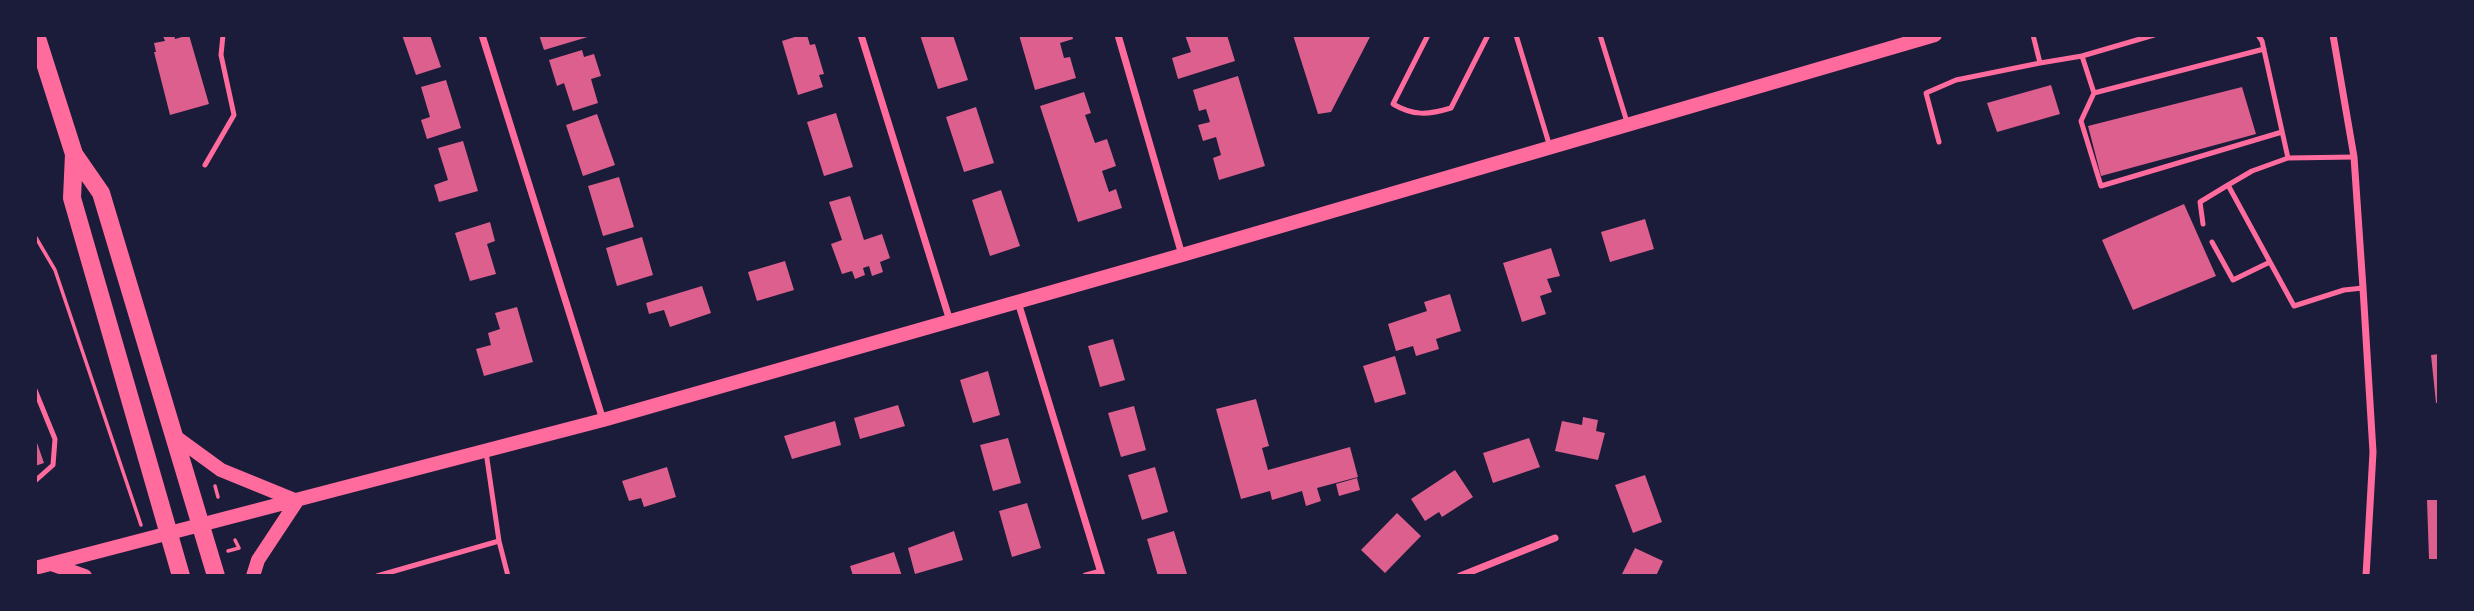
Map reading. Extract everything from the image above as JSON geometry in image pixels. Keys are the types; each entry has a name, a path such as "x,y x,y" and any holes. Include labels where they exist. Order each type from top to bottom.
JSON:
{"main road":[{"path":"36,35 74,154 101,193 216,576"},
{"path":"35,568 603,420 1182,255 1935,35"},
{"path":"74,154 72,198 181,576"},
{"path":"173,435 221,470 297,501"},
{"path":"253,576 258,559 297,501"},
{"path":"51,564 85,576"}],"street":[{"path":"482,35 603,420"},
{"path":"861,35 950,321"},
{"path":"1118,35 1182,255"},
{"path":"2333,35 2354,157 2363,288 2372,452 2366,576"},
{"path":"1018,301 1101,574 1086,576"},
{"path":"1460,576 1555,538"}],"lane":[{"path":"205,165 234,116 221,55 223,35"},
{"path":"1428,35 1393,104 1409,113 1433,114 1451,108 1488,35"},
{"path":"1516,35 1550,147"},
{"path":"1600,35 1628,125"},
{"path":"2033,35 2040,63"},
{"path":"1939,142 1926,93 1956,80 2082,56 2154,35"},
{"path":"2258,35 2264,50 2288,158"},
{"path":"2094,93 2264,50"},
{"path":"2082,56 2094,93 2081,121 2101,186 2282,132"},
{"path":"2203,224 2200,202 2252,171 2288,158 2354,157"},
{"path":"2228,185 2294,306 2344,290 2363,288"},
{"path":"2212,242 2233,280 2270,262"},
{"path":"35,390 55,439 53,465 35,481"},
{"path":"486,451 499,541 508,576"},
{"path":"377,576 397,573 499,541"}],"path":[{"path":"35,236 55,270 146,538"},
{"path":"226,552 239,548 235,540"}],"building":[{"path":"174,35 175,39 189,35 209,104 170,115 154,43 165,41 163,36"},
{"path":"402,35 430,35 441,67 416,75"},
{"path":"539,35 591,35 591,36 544,50"},
{"path":"807,35 810,45 815,44 824,74 819,75 823,87 798,95 782,41"},
{"path":"920,35 953,35 968,80 938,89"},
{"path":"1019,35 1072,35 1073,39 1060,43 1064,58 1070,57 1076,78 1035,90"},
{"path":"1185,35 1227,35 1235,61 1178,79 1172,58 1191,52"},
{"path":"1293,35 1371,35 1331,112 1318,114"},
{"path":"582,50 584,57 594,54 601,76 591,79 598,103 573,111 564,83 557,86 549,60"},
{"path":"1238,76 1265,166 1219,180 1213,158 1221,155 1216,137 1203,141 1198,125 1210,122 1206,109 1199,111 1193,90"},
{"path":"446,80 461,128 427,139 421,120 430,117 421,87"},
{"path":"2051,85 2060,114 1997,132 1987,103"},
{"path":"2242,87 2256,134 2101,176 2088,126"},
{"path":"1084,92 1091,113 1085,115 1095,143 1107,139 1116,166 1102,171 1109,192 1116,189 1122,208 1078,222 1040,106"},
{"path":"976,107 994,163 964,172 946,117"},
{"path":"836,113 853,167 824,176 807,122"},
{"path":"597,114 615,165 583,176 566,125"},
{"path":"463,141 478,191 439,202 434,185 448,180 438,148"},
{"path":"619,177 634,227 603,236 588,186"},
{"path":"1001,190 1020,246 990,256 972,200"},
{"path":"850,196 864,240 882,234 890,258 880,262 883,272 872,276 869,266 863,268 865,275 855,279 852,271 842,274 831,244 842,240 829,202"},
{"path":"2184,204 2216,276 2133,310 2102,240"},
{"path":"1645,219 1654,249 1610,262 1601,232"},
{"path":"490,222 495,241 487,244 496,274 470,281 455,233"},
{"path":"642,237 653,275 617,286 606,248"},
{"path":"1551,248 1560,276 1547,279 1552,292 1540,296 1546,314 1522,322 1503,263"},
{"path":"785,261 794,290 757,301 748,272"},
{"path":"702,286 711,313 670,327 664,310 649,314 646,303"},
{"path":"1450,294 1461,331 1436,339 1439,349 1416,356 1413,346 1396,351 1388,324 1427,311 1424,302"},
{"path":"517,307 533,362 484,376 476,349 491,345 488,333 500,329 495,313"},
{"path":"1113,339 1125,380 1100,387 1088,346"},
{"path":"2439,354 2439,403 2436,403 2431,355"},
{"path":"1395,356 1406,394 1375,403 1363,366"},
{"path":"988,371 1000,415 973,423 960,380"},
{"path":"1256,399 1269,446 1262,448 1268,470 1350,447 1358,477 1317,488 1321,501 1306,506 1302,491 1272,500 1270,491 1241,499 1216,409"},
{"path":"898,405 905,426 860,439 854,418"},
{"path":"1134,406 1146,450 1121,457 1108,413"},
{"path":"1583,417 1598,420 1596,431 1605,433 1598,460 1555,451 1562,421 1582,425"},
{"path":"835,421 841,445 792,459 784,436"},
{"path":"35,437 44,463 35,466"},
{"path":"1008,438 1021,483 993,491 980,445"},
{"path":"1529,438 1540,467 1493,483 1483,453"},
{"path":"667,467 676,497 644,507 641,498 629,501 622,481"},
{"path":"1155,467 1168,512 1142,520 1128,475"},
{"path":"1455,470 1473,497 1442,517 1439,512 1425,521 1411,499"},
{"path":"1645,475 1662,522 1633,533 1615,485"},
{"path":"1357,478 1360,490 1339,496 1336,484"},
{"path":"2427,500 2439,500 2439,559 2429,559"},
{"path":"1027,503 1041,548 1012,557 999,511"},
{"path":"1397,513 1421,536 1385,573 1361,550"},
{"path":"954,531 963,560 915,574 908,548"},
{"path":"1174,531 1187,574 1158,576 1147,539"},
{"path":"1635,548 1663,561 1656,576 1621,576"},
{"path":"894,552 902,576 853,576 850,566"}]}
